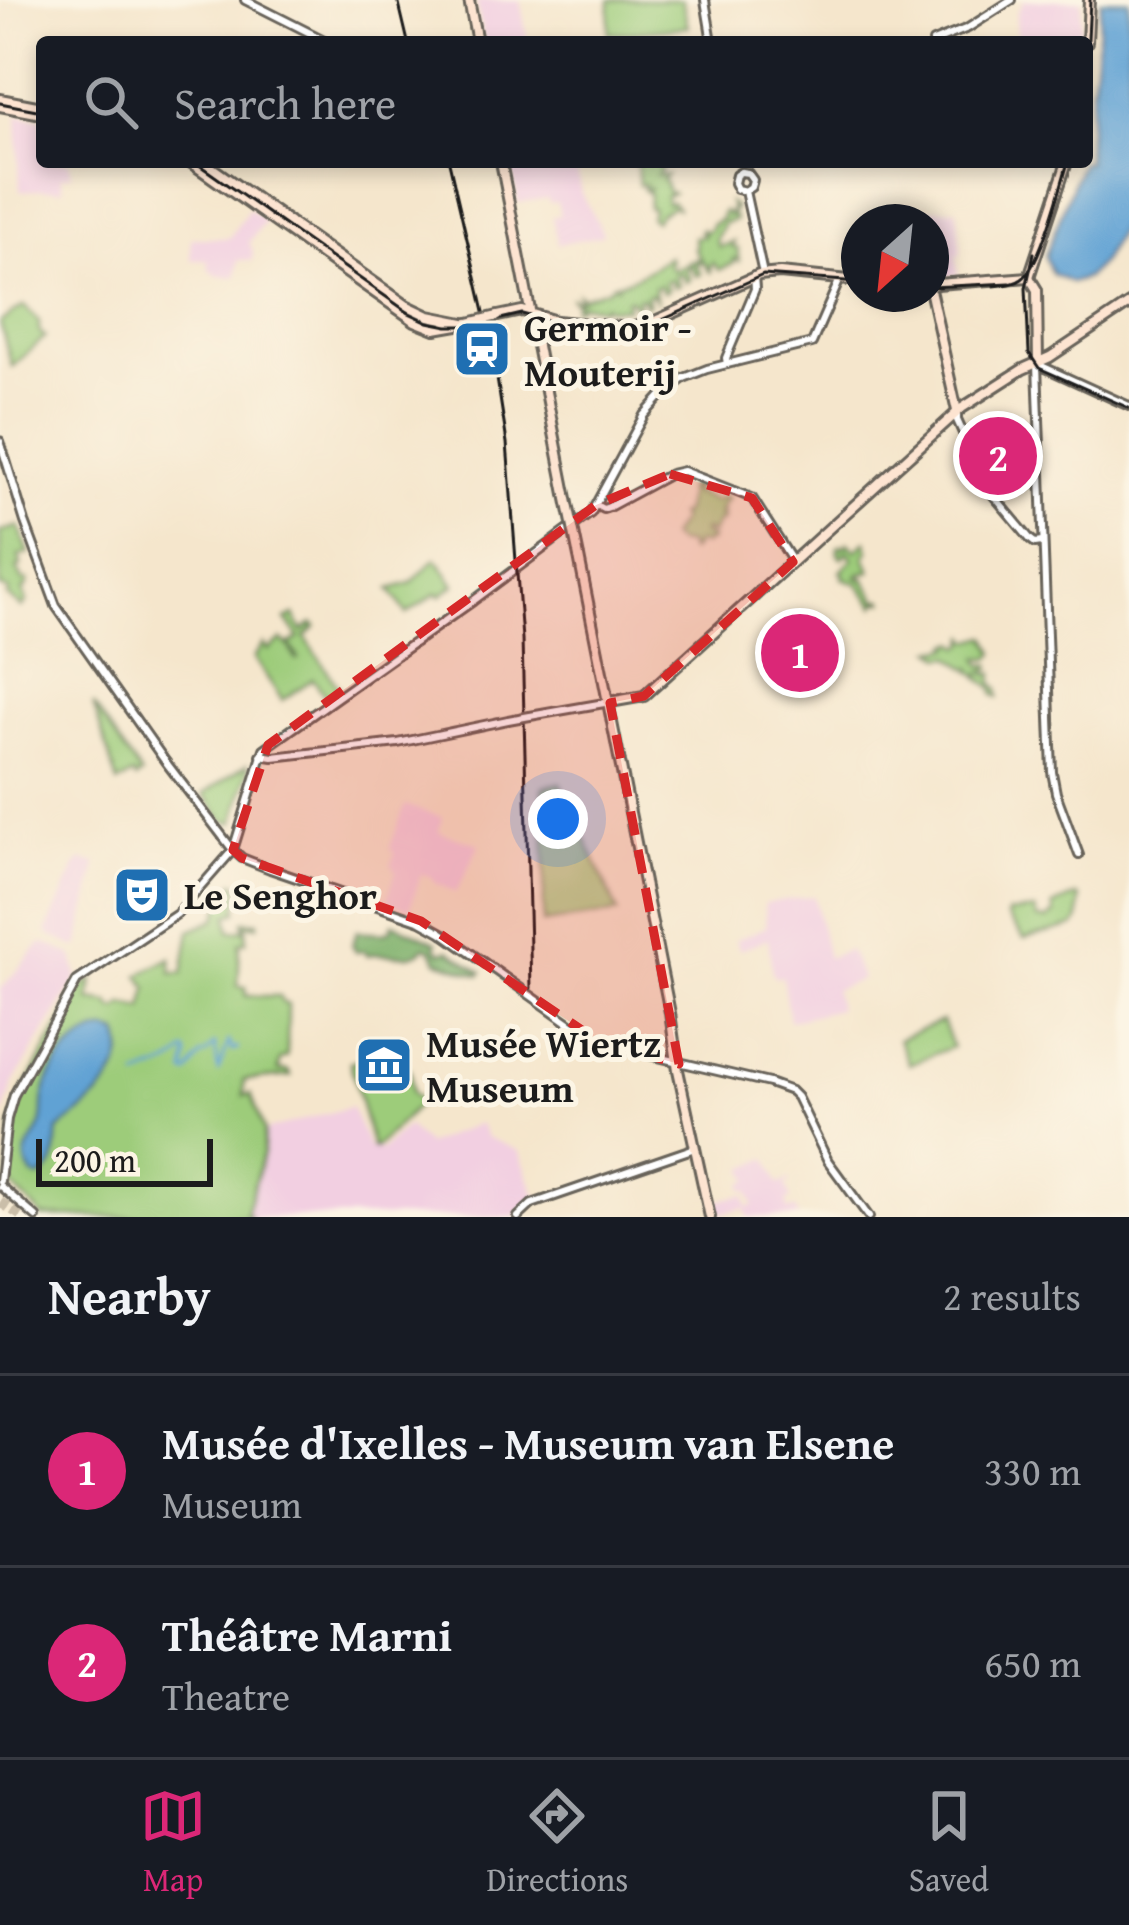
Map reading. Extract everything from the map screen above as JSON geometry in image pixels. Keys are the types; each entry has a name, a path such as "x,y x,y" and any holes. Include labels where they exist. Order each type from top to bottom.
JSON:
{"main road":[{"path":"469,0 476,36"},
{"path":"1087,36 1089,0"},
{"path":"0,102 36,109"},
{"path":"198,168 415,321 435,328 518,311 552,320 630,328 759,275 840,279"},
{"path":"213,168 418,312 467,323"},
{"path":"502,168 710,1217"},
{"path":"1029,277 1064,168"},
{"path":"949,283 1029,277"},
{"path":"1029,277 1037,290 1037,364"},
{"path":"610,702 644,696 958,413 1129,304"},
{"path":"936,312 958,413"}],"street":[{"path":"245,0 316,36"},
{"path":"705,0 711,36"},
{"path":"948,36 1012,0"},
{"path":"740,168 741,172"},
{"path":"741,172 753,180 746,190 734,183 741,172"},
{"path":"727,364 759,275 746,190"},
{"path":"36,1217 0,1183 14,1095 75,985 177,914 233,850 264,748 584,519 596,506 644,416 684,378 812,343 840,279"},
{"path":"1078,855 1052,772 1038,542 1037,364 1129,406"},
{"path":"958,413 984,482 1038,542"},
{"path":"0,441 59,612 233,850 270,869 421,921 598,1042 791,1091 828,1161 869,1217"},
{"path":"596,506 609,506 679,471 752,498 793,562"},
{"path":"261,755 380,746 610,702"},
{"path":"518,1217 532,1204 542,1206 695,1148"}],"highlighted area":[{"path":"670,474 752,498 793,562 644,696 610,703 679,1064 598,1041 421,921 242,858 233,850 268,745 596,505"}],"shaded area":[{"path":"476,0 520,0 527,36 483,36"},
{"path":"1024,0 1082,0 1080,36 1017,36 1016,15"},
{"path":"17,115 36,118 36,168 70,168 72,175 61,177 63,189 20,191"},
{"path":"511,168 576,168 581,193 604,235 558,244 552,217 560,215 557,202 549,203 548,198 518,203"},
{"path":"249,209 265,221 249,242 252,261 238,260 236,277 214,275 208,260 191,260 191,238 229,238"},
{"path":"949,209 957,209 958,275 949,276"},
{"path":"405,805 442,817 439,832 480,844 456,893 421,874 410,909 387,901 396,871 391,864 395,852 390,847"},
{"path":"81,860 97,864 78,948 47,931"},
{"path":"814,896 827,958 849,950 862,979 834,990 838,1009 789,1021 782,976 775,978 772,972 768,938 740,950 735,940 766,927 764,903"},
{"path":"40,944 73,956 78,977 15,1081 0,1115 0,990"},
{"path":"351,1107 368,1147 381,1150 407,1126 426,1145 479,1123 486,1137 519,1151 537,1198 514,1217 250,1217 246,1213 264,1131"},
{"path":"768,1158 779,1184 790,1180 786,1185 791,1199 786,1202 789,1211 795,1208 799,1217 748,1217 745,1208 716,1214 713,1201 745,1195 748,1207 754,1205 742,1184 750,1180 745,1168"}],"green space":[{"path":"610,0 682,0 688,27 609,34"},
{"path":"637,168 660,168 657,175 666,175 662,179 672,193 666,196 666,203 672,202 678,209 673,206 655,221 650,218 652,208 645,191 650,188 639,185"},
{"path":"730,204 735,220 724,223 716,239 719,247 734,242 739,261 734,259 719,270 713,263 711,273 702,261 696,264 701,274 696,276 691,266 686,268 690,280 685,282 681,273 675,275 679,285 674,287 670,279 665,282 668,290 654,287 656,300 647,295 645,305 638,298 637,308 630,299 627,308 581,304 574,308 570,297 579,301 578,294 582,297 614,283 617,286 669,256 672,270 700,258 694,237 703,236 700,231 710,229 724,211 728,215"},
{"path":"24,306 45,337 12,367 0,322"},
{"path":"692,483 693,493 715,501 728,498 719,510 721,522 712,533 702,533 710,542 698,542 691,551 690,545 675,543 670,537 681,520 678,515 683,513"},
{"path":"19,526 29,553 19,556 21,566 17,568 28,584 22,608 0,587 0,532"},
{"path":"866,541 871,571 857,576 863,577 877,600 883,599 875,606 857,583 843,578 841,572 853,558 847,552 842,558 838,554 838,547 848,542 856,550"},
{"path":"436,558 455,585 407,614 390,589 411,583"},
{"path":"294,615 302,631 313,624 316,627 305,637 339,688 326,697 313,679 282,700 254,658 264,644 268,650 282,640 299,659 290,644 299,638 286,619"},
{"path":"987,636 995,653 979,658 982,665 991,665 985,671 994,674 999,697 979,678 981,674 934,650 956,642 965,645 968,637 970,641"},
{"path":"93,704 141,775 136,779 133,775 118,783"},
{"path":"247,764 234,823 223,820 204,794"},
{"path":"561,783 618,913 543,923 543,787"},
{"path":"235,882 237,912 228,915 230,931 244,930 244,921 258,922 247,925 246,942 240,943 238,986 246,987 246,996 280,996 288,1004 287,1057 280,1060 278,1070 291,1076 244,1080 244,1096 251,1094 264,1131 263,1153 246,1213 250,1217 43,1217 11,1185 12,1125 22,1093 81,988 93,979 90,1000 110,1003 118,1010 123,1005 143,1009 148,988 139,975 171,958 172,973 183,973 190,930 216,919"},
{"path":"1077,896 1075,926 1024,939 1007,917 1008,913 1035,910 1038,919 1047,920 1055,914 1053,906"},
{"path":"393,923 437,942 440,952 449,950 482,972 438,961 425,947 407,955 356,952 352,945 357,931 384,933"},
{"path":"942,1021 952,1047 909,1064 898,1039"},
{"path":"371,1056 373,1062 361,1065 365,1078 406,1069 408,1073 410,1068 412,1093 421,1102 375,1148 350,1062"}],"water":[{"path":"1101,0 1129,0 1129,213 1102,262 1086,278 1071,283 1052,274 1045,256 1079,168 1093,168 1093,81"},
{"path":"107,1030 119,1034 122,1048 114,1076 58,1130 53,1163 46,1174 33,1176 26,1155 41,1124 52,1073 75,1045"}],"waterway":[{"path":"205,1055 215,1044 218,1071 229,1041 232,1050 238,1048"},
{"path":"138,1078 186,1051 188,1074 202,1055"}],"tunnel":[{"path":"0,1202 23,1217"}],"tram line":[{"path":"1088,36 1090,0"},
{"path":"0,103 36,110"},
{"path":"204,168 409,313 448,326 522,314 631,330 763,275 841,281"},
{"path":"994,286 1016,282 1029,271 1066,168"},
{"path":"1034,253 1026,288 1029,353 1039,368 1129,408"},
{"path":"949,286 1010,283"}],"railway":[{"path":"398,0 407,36"},
{"path":"450,168 492,346 507,443 522,639 531,988"}],"place":[{"name":"Germoir - Mouterij","path":"482,349"},
{"name":"Théâtre Marni","path":"998,456"},
{"name":"Musée d'Ixelles - Museum van Elsene","path":"800,653"},
{"name":"Le Senghor","path":"142,895"},
{"name":"Musée Wiertz Museum","path":"384,1065"}]}
